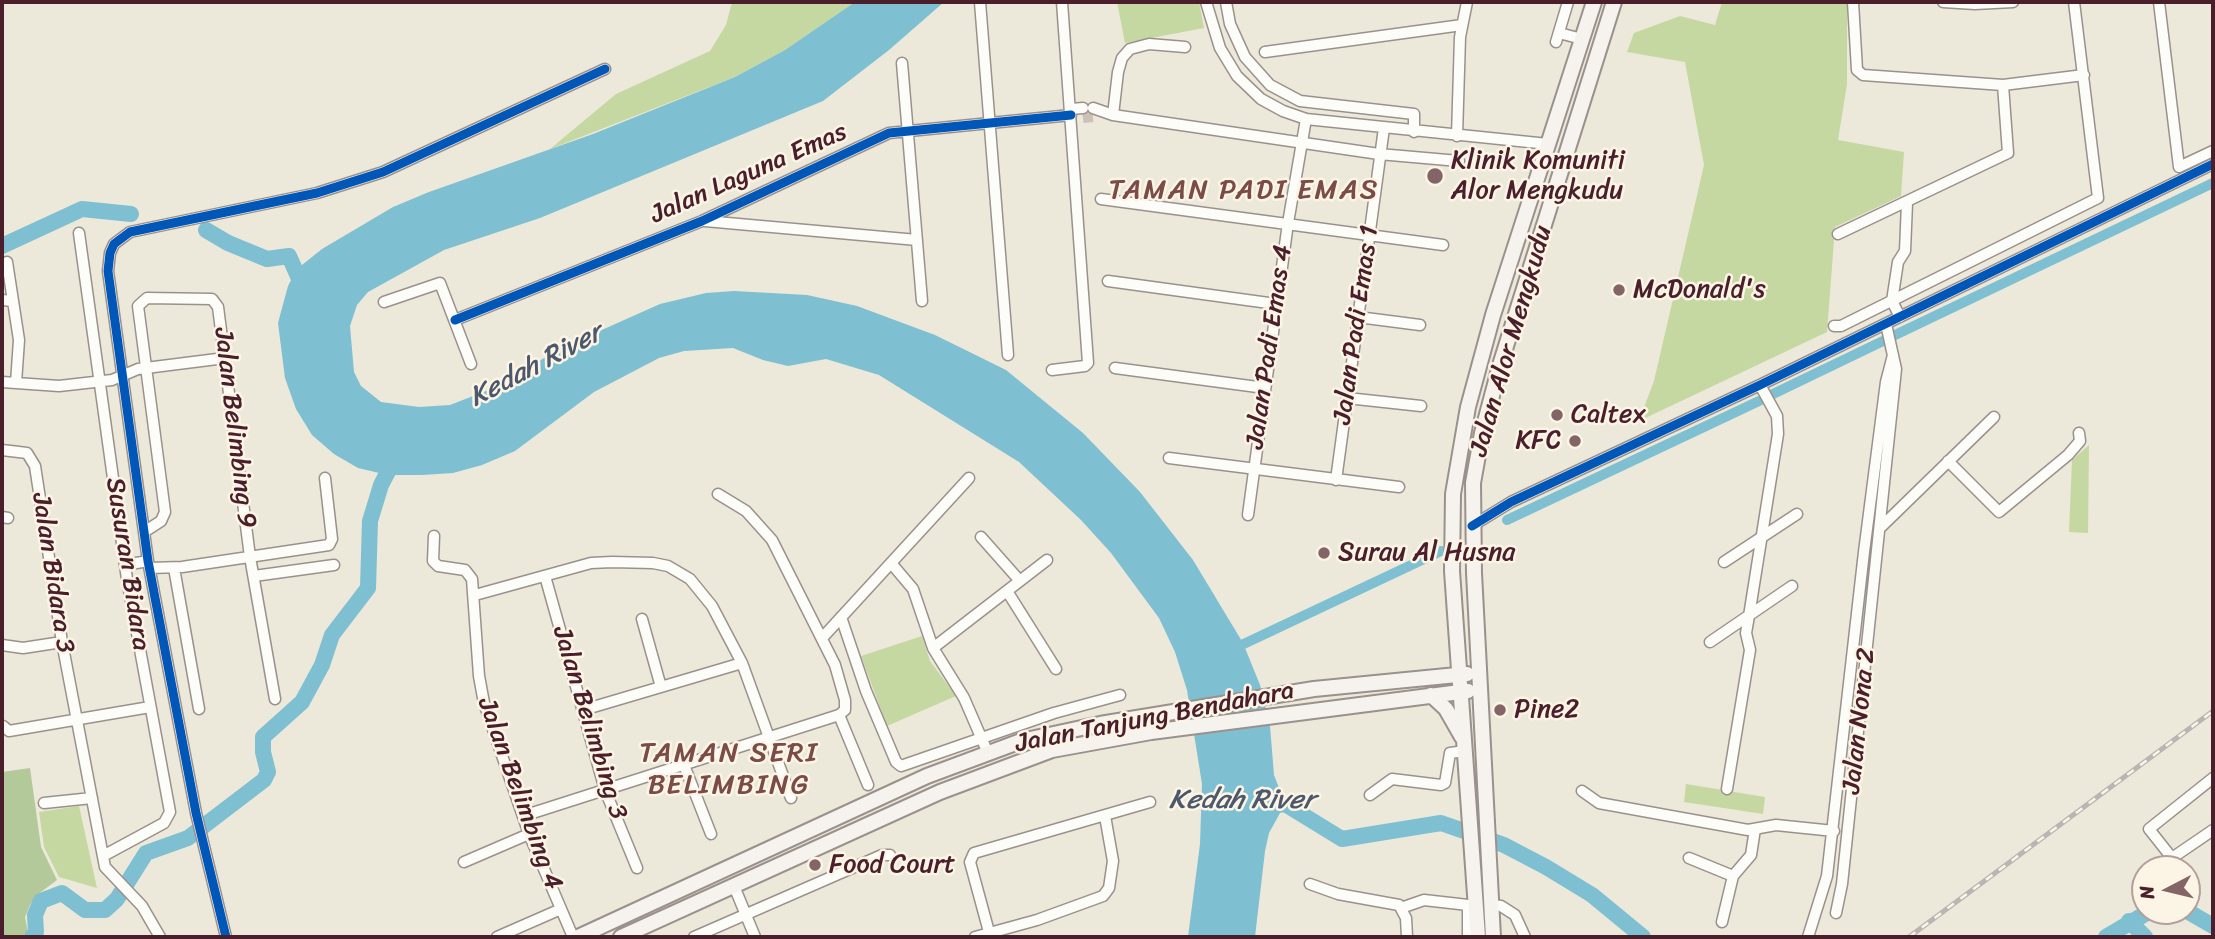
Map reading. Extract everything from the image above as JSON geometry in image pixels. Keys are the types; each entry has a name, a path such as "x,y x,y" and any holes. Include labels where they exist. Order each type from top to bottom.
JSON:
{"main road":[{"name":"Jalan Alor Mengkudu","path":"1478,904 1457,653 1452,517 1468,407 1493,315 1594,2"},
{"name":"Jalan Alor Mengkudu","path":"1478,904 1488,852 1472,526 1473,483 1482,433 1614,2"},
{"path":"1556,121 1558,129 1564,131 1576,122"},
{"path":"1429,679 1448,665 1457,653"},
{"name":"Jalan Tanjung Bendahara","path":"576,937 874,800 988,751 1041,736 1123,720 1314,689 1479,673"},
{"name":"Jalan Tanjung Bendahara","path":"621,937 882,817 988,772 1052,750 1150,732 1481,689"},
{"path":"1431,695 1446,709 1464,746"},
{"path":"874,800 882,817"},
{"path":"1478,904 1478,937"},
{"path":"1478,904 1493,937"}],"street":[{"path":"979,2 1008,355"},
{"path":"1052,370 1085,366 1088,363 1062,2"},
{"path":"1206,2 1220,48 1237,76 1261,99 1307,119 1548,144"},
{"path":"1226,2 1230,24 1245,57 1270,85 1300,102 1414,114 1414,132"},
{"path":"1458,136 1462,25 1467,2"},
{"path":"1568,2 1557,37 1582,39"},
{"path":"1853,2 1858,73 1912,80 2003,85 2084,75"},
{"path":"1943,2 1975,5 2013,2"},
{"path":"1834,326 1841,326 2098,198 2074,2"},
{"path":"2160,2 2179,167 2213,151"},
{"path":"1265,52 1462,25"},
{"path":"1113,115 1118,72 1122,58 1130,49 1149,44 1185,47"},
{"path":"902,63 922,302"},
{"path":"226,937 196,813 149,564 108,271 110,253 121,237 139,229 317,193 366,178 605,69"},
{"path":"1838,234 2008,153 2003,85"},
{"name":"Jalan Laguna Emas","path":"455,320 702,221 889,133 907,130 1088,113 1302,140 1380,154 1458,161"},
{"name":"Jalan Padi Emas 4","path":"1248,515 1288,223 1307,119"},
{"name":"Jalan Padi Emas 1","path":"1336,480 1384,128"},
{"path":"1472,526 1510,502 1760,385 2213,164"},
{"path":"1101,199 1443,245"},
{"path":"1900,317 1892,301 1898,261 1905,251 1907,203"},
{"path":"702,221 917,240"},
{"name":"Susuran Bidara","path":"79,233 125,565 169,818 103,856"},
{"path":"7,262 7,300 19,348 16,383"},
{"path":"1108,281 1276,304"},
{"path":"383,302 438,282 471,364"},
{"name":"Jalan Belimbing 9","path":"146,368 140,302 147,298 215,300 250,557 275,699"},
{"path":"1358,317 1420,325"},
{"path":"1808,937 1827,876 1834,831 1865,539 1886,382 1895,351 1886,324"},
{"name":"Jalan Nona 2","path":"1836,913 1844,870 1880,528 1896,369 1895,351"},
{"path":"2,382 52,386 100,381 146,368 225,358"},
{"path":"144,532 165,515 146,368"},
{"path":"1115,368 1265,388"},
{"path":"1727,789 1749,650 1746,633 1779,425 1760,385"},
{"path":"1347,398 1421,406"},
{"path":"1880,528 1994,416"},
{"path":"1948,461 1999,512 2068,455 2080,442 2079,433"},
{"name":"Jalan Bidara 3","path":"2,450 27,453 34,460 62,642 103,856 110,876 142,906 160,937"},
{"path":"1169,458 1399,486"},
{"path":"125,565 149,564 174,568 331,544 325,478"},
{"path":"823,637 969,478"},
{"path":"523,816 839,715 845,710 845,700 823,637 772,540 746,511 718,494"},
{"path":"1724,562 1797,514"},
{"path":"434,536 433,561 438,566 466,570 472,579 475,595 602,562 637,561 668,566 703,590 742,663 790,798"},
{"path":"981,537 1020,581"},
{"path":"933,648 1047,560"},
{"path":"891,564 913,589 933,648 964,698 988,751"},
{"path":"254,576 334,565"},
{"path":"174,568 199,709"},
{"name":"Jalan Belimbing 3","path":"545,576 605,790 637,868"},
{"path":"1710,642 1792,586"},
{"path":"1007,591 1056,668"},
{"name":"Jalan Belimbing 4","path":"475,595 481,691 529,834 576,937"},
{"path":"841,617 866,691 896,762 901,766 982,737 1119,695"},
{"path":"642,619 661,687"},
{"path":"2,645 23,648 62,642"},
{"path":"583,710 742,663"},
{"path":"3,726 9,730 150,706"},
{"path":"839,715 868,785"},
{"path":"1370,795 1392,779 1441,785 1445,783 1450,753 1464,746"},
{"path":"684,765 711,834"},
{"path":"2213,778 2150,829 2172,858 2213,830"},
{"path":"1582,791 1600,803 1755,829 1776,825 1834,831"},
{"path":"44,803 92,798"},
{"path":"989,932 970,857 1150,802"},
{"path":"975,937 1049,917 1103,896 1109,888 1113,861 1105,816"},
{"path":"1722,922 1733,876 1749,859 1755,829"},
{"path":"464,862 529,834"},
{"path":"694,937 882,856 890,855"},
{"path":"1689,858 1733,876"},
{"path":"1310,884 1360,899 1390,902 1401,908 1406,918 1407,937"},
{"path":"734,886 755,937"},
{"path":"1401,908 1424,900 1501,906 1515,915 1525,937"},
{"path":"1468,937 1478,904"},
{"path":"497,937 561,909"}],"green space":[{"path":"732,2 855,2 785,50 735,77 550,149 616,94 710,51 726,25"},
{"path":"1117,2 1199,2 1204,28 1125,43"},
{"path":"1722,2 1847,2 1847,84 1838,140 1904,152 1901,196 1835,227 1827,332 1639,421 1654,381 1704,165 1685,62 1627,52 1634,33 1680,16 1715,25"},
{"path":"2089,445 2088,533 2069,532 2072,460"},
{"path":"922,636 930,661 956,696 887,726 861,656"},
{"path":"30,768 41,847 57,880 37,895 30,905 25,917 28,933 21,937 2,937 2,772"},
{"path":"1686,784 1765,797 1763,814 1684,802"},
{"path":"79,806 97,888 59,877 44,847 39,812"}],"water":[{"name":"Kedah River","path":"855,2 944,2 889,50 823,101 540,218 444,250 368,292 357,305 350,326 354,372 361,386 381,402 419,407 450,405 499,386 557,350 660,304 706,293 734,291 807,295 857,306 935,335 1006,370 1083,433 1140,492 1193,560 1243,643 1260,685 1270,726 1274,775 1285,804 1269,833 1255,937 1188,937 1200,844 1202,784 1187,690 1175,652 1159,618 1111,553 1081,520 1019,462 879,375 826,359 788,366 733,348 684,351 659,358 594,392 515,451 482,465 453,473 422,475 388,475 358,468 334,454 312,435 296,409 285,378 278,323 288,286 297,269 322,249 393,207 429,192 593,134 735,77 785,50"}],"waterway":[{"path":"1893,336 2213,183"},
{"path":"2,246 82,209 131,214"},
{"path":"206,230 228,243 267,259 289,256 304,290"},
{"path":"1773,394 1883,341"},
{"path":"1507,520 1759,401"},
{"path":"32,937 36,932 35,915 41,901 62,893 85,910 105,910 117,899 146,853 188,838 264,780 268,772 263,752 263,737 302,702 322,665 332,635 368,588 370,521 381,485 396,456"},
{"path":"1233,649 1441,551"},
{"path":"1266,806 1285,804 1342,839 1441,823 1504,845 1546,867 1592,895 1643,937"},
{"path":"2201,919 2213,926"},
{"path":"2129,921 2145,937"},
{"path":"2106,937 2131,922"}],"tunnel":[{"path":"1083,118 1093,117"}],"railway":[{"path":"1909,937 2213,711"}],"cycle path":[{"path":"226,937 196,813 148,561 108,271 110,253 114,244 130,232 317,193 383,172 605,69"},
{"path":"455,320 702,221 889,133 1071,115"},
{"path":"1472,526 1511,502 1760,385 2213,164"}],"place":[{"name":"Klinik Komuniti Alor Mengkudu","path":"1435,176"},
{"name":"McDonald's","path":"1619,290"},
{"name":"Caltex","path":"1557,415"},
{"name":"KFC","path":"1575,441"},
{"name":"Surau Al Husna","path":"1324,553"},
{"name":"Pine2","path":"1500,710"},
{"name":"Food Court","path":"815,865"}],"district":[{"name":"TAMAN PADI EMAS","path":"1244,191"},
{"name":"TAMAN SERI BELIMBING","path":"729,770"}]}
